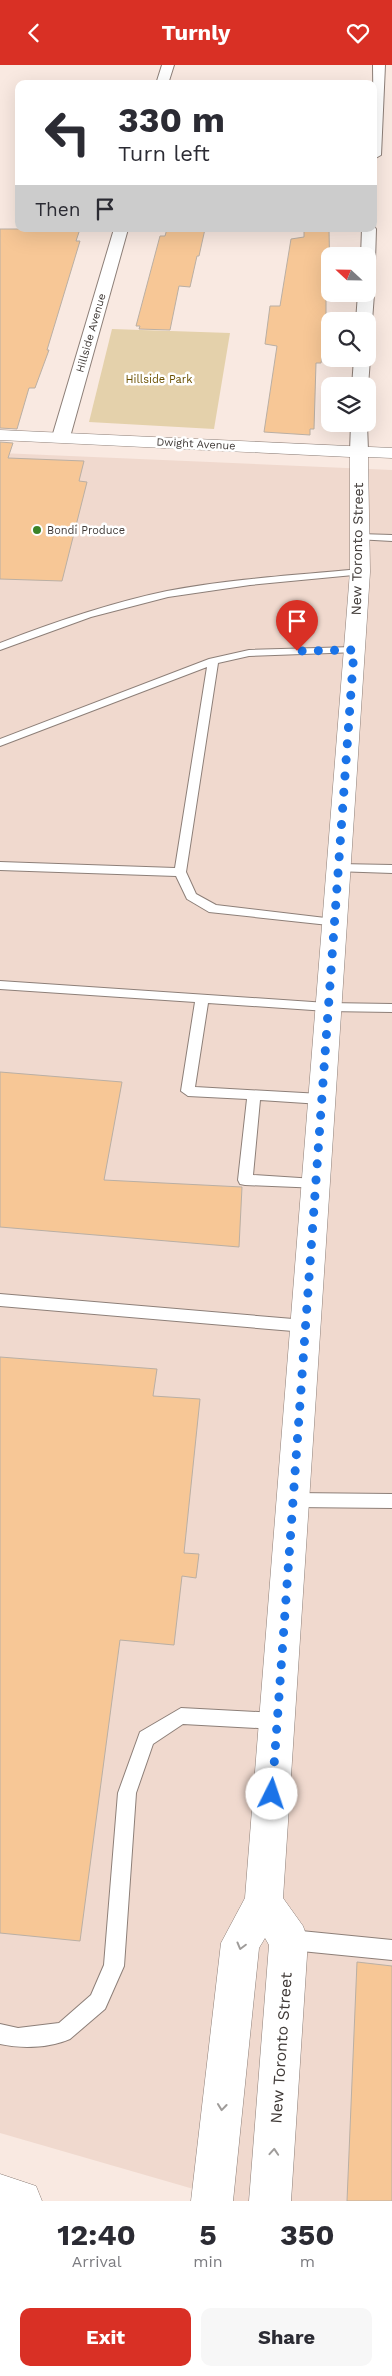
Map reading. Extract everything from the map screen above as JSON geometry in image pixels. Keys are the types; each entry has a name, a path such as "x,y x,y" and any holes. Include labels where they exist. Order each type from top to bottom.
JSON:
{"street":[{"path":"163,80 168,65"},
{"path":"377,101 379,65"},
{"name":"Hillside Avenue","path":"61,437 120,232"},
{"path":"368,247 369,232"},
{"path":"359,432 359,451"},
{"name":"Dwight Avenue","path":"0,435 392,453"},
{"name":"New Toronto Street","path":"212,2201 240,1943 264,1903 327,1007 360,572 359,451"},
{"path":"264,1903 289,1940"},
{"name":"New Toronto Street","path":"270,2201 289,1940"},
{"path":"0,2195 21,2201"}],"lane":[{"path":"359,537 392,538"},
{"path":"2,645 75,617 143,599 240,583 360,572"},
{"path":"0,743 213,661 249,653 354,650"},
{"path":"213,661 180,872 191,896 213,909 334,923"},
{"path":"0,866 180,872"},
{"path":"338,868 392,869"},
{"path":"0,985 327,1007 392,1008"},
{"path":"202,998 188,1091 321,1099"},
{"path":"254,1095 245,1180 315,1184"},
{"path":"0,1300 305,1326"},
{"path":"293,1500 392,1501"},
{"path":"0,2034 18,2038 63,2032 98,2002 114,1966 127,1793 146,1738 181,1716 277,1721"},
{"path":"289,1940 392,1950"}],"shaded area":[{"path":"0,453 392,470 392,2201 235,2201 0,2133"}],"green space":[{"name":"Hillside Park","path":"112,329 230,333 214,429 89,422"}],"building":[{"path":"0,229 15,229 15,232 79,232 76,241 80,241 47,350 49,350 35,388 29,388 17,429 0,428"},
{"path":"166,232 204,232 190,287 179,286 170,330 139,329 140,326 136,326 160,236 165,236"},
{"path":"304,232 329,232 329,247 321,247 321,303 326,303 326,312 321,312 321,363 316,363 314,429 310,429 310,435 264,432 277,346 265,344 270,306 280,306 291,239 304,237"},
{"name":"Bondi Produce","path":"0,442 13,443 8,458 84,461 79,481 87,482 62,581 0,579"},
{"path":"0,1072 122,1082 104,1180 242,1187 239,1247 0,1227"},
{"path":"0,1357 157,1369 153,1396 200,1399 184,1553 199,1554 196,1578 182,1576 174,1645 120,1640 80,1941 0,1933"},
{"path":"357,1962 392,1966 392,2201 347,2201"}],"place":[{"name":"Bondi Produce","path":"37,530"}],"route":[{"path":"272,1794 354,650 297,651"}]}
